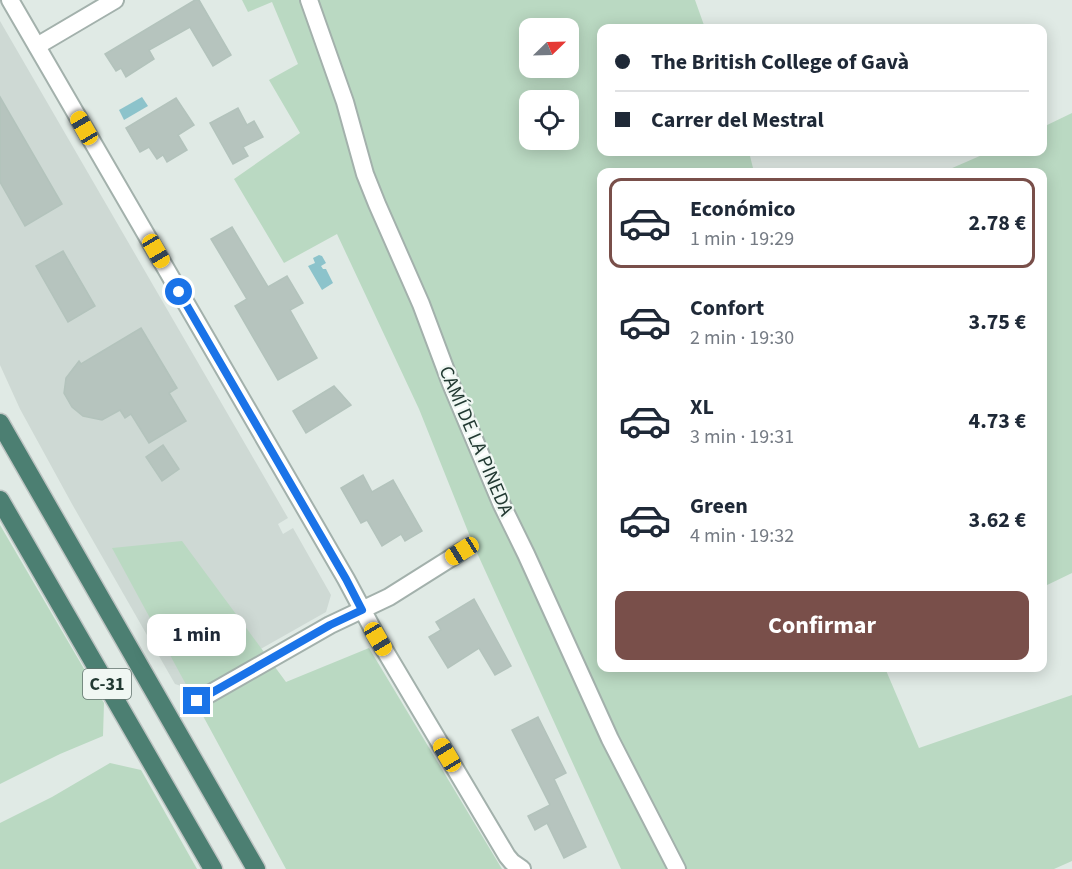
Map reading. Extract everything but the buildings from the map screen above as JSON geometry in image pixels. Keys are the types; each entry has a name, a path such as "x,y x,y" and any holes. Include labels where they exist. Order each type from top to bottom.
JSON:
{"highway":[{"path":"0,414 25,466"},
{"name":"C-31","path":"0,423 256,869"},
{"name":"C-31","path":"0,500 213,869"}],"street":[{"path":"10,0 378,639 507,856 522,869"},
{"path":"37,46 115,0"},
{"name":"CAMÍ DE LA PINEDA","path":"309,0 345,102 365,174 422,304 451,384 501,503 610,739 676,869"},
{"path":"197,701 330,625 389,597 462,551"},
{"path":"493,832 501,869"}],"shaded area":[{"path":"0,21 288,518 278,524 283,534 293,528 331,595 326,612 190,689 175,684 72,504 20,409 0,365"}],"green space":[{"path":"242,0 695,0 704,24 597,24 597,156 750,156 753,168 597,168 597,672 887,672 919,748 1072,695 1072,861 1054,869 621,869 473,544 419,409 337,234 284,263 234,179 300,133 269,80 298,64 272,2 248,12"},
{"path":"1072,113 1072,573 1047,585 1047,168 952,168 980,156 1047,156 1047,125"},
{"path":"0,525 104,703 103,736 60,754 0,784"},
{"path":"182,541 286,682 369,648 502,869 286,869 112,548"},
{"path":"110,763 141,770 197,869 0,869 0,823 52,797"}],"water":[{"path":"142,97 148,106 124,120 119,110"},
{"path":"319,255 326,263 321,266 326,269 333,283 322,290 308,266 315,263 313,258"}],"route":[{"path":"179,292 362,610 330,625 197,701"}]}
